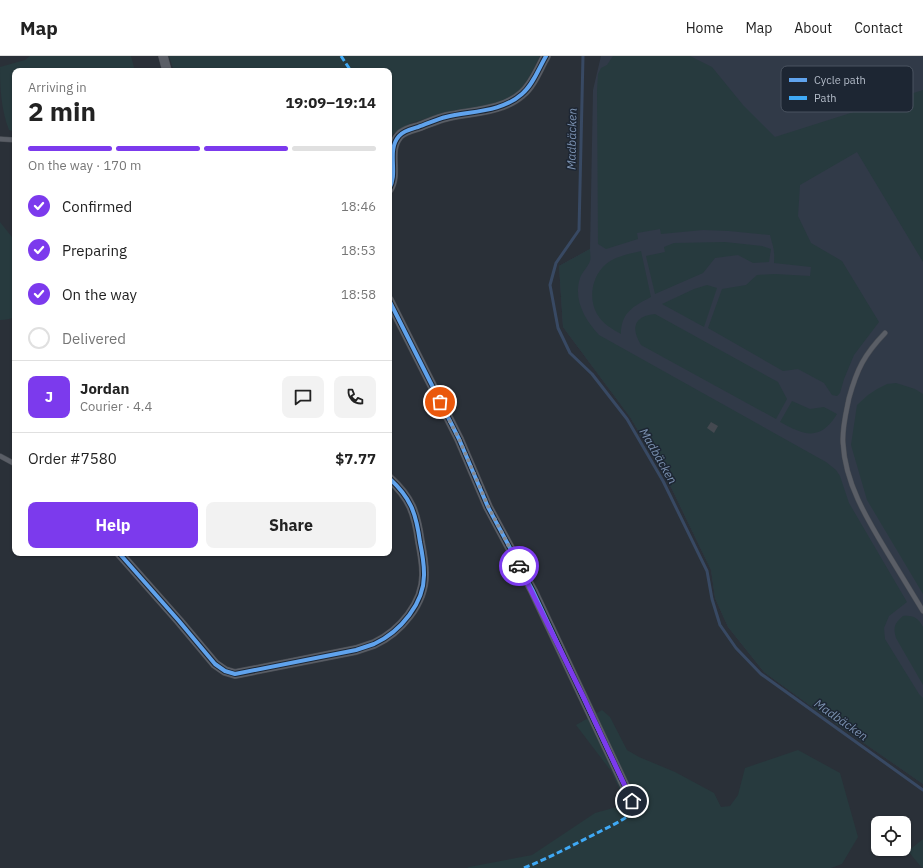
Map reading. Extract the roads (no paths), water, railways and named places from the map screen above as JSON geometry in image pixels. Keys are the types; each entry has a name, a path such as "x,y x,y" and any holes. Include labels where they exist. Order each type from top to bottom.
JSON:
{"street":[{"path":"163,56 167,68"},
{"path":"392,178 392,152 398,136 407,130 446,117 498,107 510,103 522,94 530,84 546,56"},
{"path":"392,306 459,439 488,506 532,591 632,801"},
{"path":"122,556 180,621 214,664 225,671 235,674 356,650 374,644 397,628 407,618 416,605 421,590 424,574 418,527 408,498 392,481"}],"lane":[{"path":"0,139 12,140"},
{"path":"885,333 872,346 859,366 846,410 843,444 850,476 864,514 923,611"},
{"path":"0,456 12,462"}],"waterway":[{"name":"Madbäcken","path":"583,56 579,230 556,263 550,285 558,328 570,353 592,374 627,419 663,481 707,571 712,599 720,625 736,648 761,674 923,790"}]}
